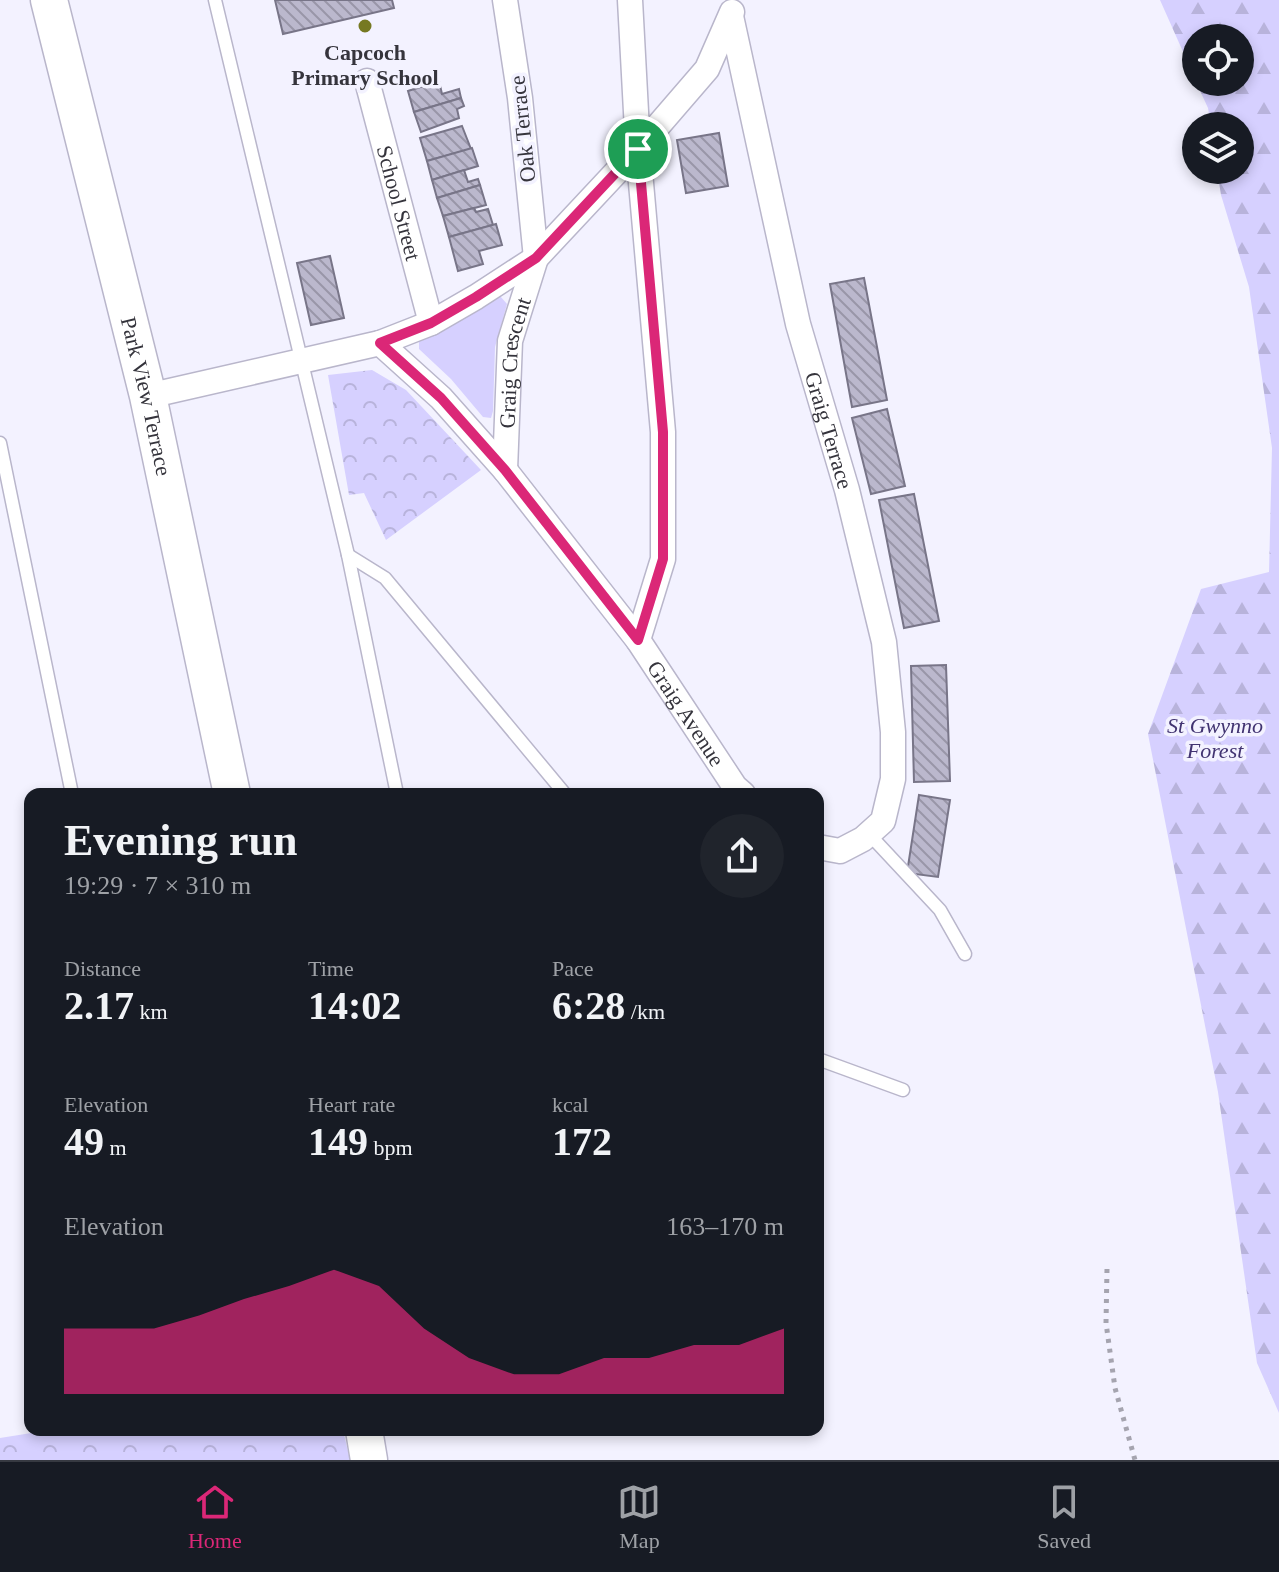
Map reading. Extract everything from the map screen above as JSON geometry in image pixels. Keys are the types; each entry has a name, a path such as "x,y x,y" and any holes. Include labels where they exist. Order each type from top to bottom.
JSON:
{"main road":[{"name":"Park View Terrace","path":"49,0 148,396 231,788"},
{"path":"365,1436 369,1460"}],"street":[{"name":"Oak Terrace","path":"505,0 520,98 536,258"},
{"path":"630,0 638,149 663,432 663,559 638,640"},
{"path":"148,396 380,343 431,323 536,258 638,149 707,69 734,8"},
{"name":"Graig Terrace","path":"734,8 798,324 847,490 884,642 893,732 893,779 883,821 866,836"},
{"name":"School Street","path":"367,81 431,323"},
{"name":"Graig Crescent","path":"505,470 510,341 536,258"},
{"name":"Graig Avenue","path":"380,343 441,398 505,470 638,640 736,788"},
{"path":"824,848 840,851 866,836"}],"lane":[{"path":"215,0 348,555 396,788"},
{"path":"0,443 71,788"},
{"path":"348,555 385,578 560,788"},
{"path":"866,836 940,910 965,954"},
{"path":"824,1061 903,1090"}],"path":[{"path":"1107,1269 1106,1323 1115,1388 1135,1460"}],"green space":[{"name":"St Gwynno Forest","path":"1160,0 1279,0 1279,1413 1257,1363 1218,1092 1148,734 1201,589 1269,572 1272,448 1249,287 1219,184 1254,184 1254,112 1209,112 1202,96 1254,96 1254,24 1182,24 1182,50"},
{"path":"500,296 507,304 495,347 491,418 483,417 451,379 419,349 419,342"},
{"path":"372,370 406,390 481,470 386,540 364,493 349,495 328,375"},
{"path":"24,1434 344,1436 350,1460 0,1460 0,1438"}],"building":[{"path":"275,0 392,0 394,8 283,34"},
{"path":"439,81 442,94 459,89 461,98 414,112 408,91"},
{"path":"461,98 464,106 457,109 459,118 421,132 414,112"},
{"path":"462,126 471,149 427,161 420,138"},
{"path":"719,133 728,186 686,193 677,140"},
{"path":"472,148 478,166 432,180 427,161"},
{"path":"464,170 468,182 478,179 480,185 437,198 432,180"},
{"path":"480,185 486,205 443,216 437,198"},
{"path":"474,208 476,212 488,209 493,225 449,237 443,216"},
{"path":"496,224 502,245 479,251 483,264 458,271 449,237"},
{"path":"330,256 344,318 311,325 297,263"},
{"path":"864,278 887,400 852,407 830,284"},
{"path":"887,409 905,486 871,494 852,418"},
{"path":"914,494 939,621 904,628 879,500"},
{"path":"946,665 950,781 914,782 911,666"},
{"path":"919,795 950,800 938,877 907,873"}],"place":[{"name":"Capcoch Primary School","path":"365,26"}],"route":[{"path":"638,149 663,432 663,559 638,640 505,470 441,398 380,343 431,323 536,258 638,149"}]}
